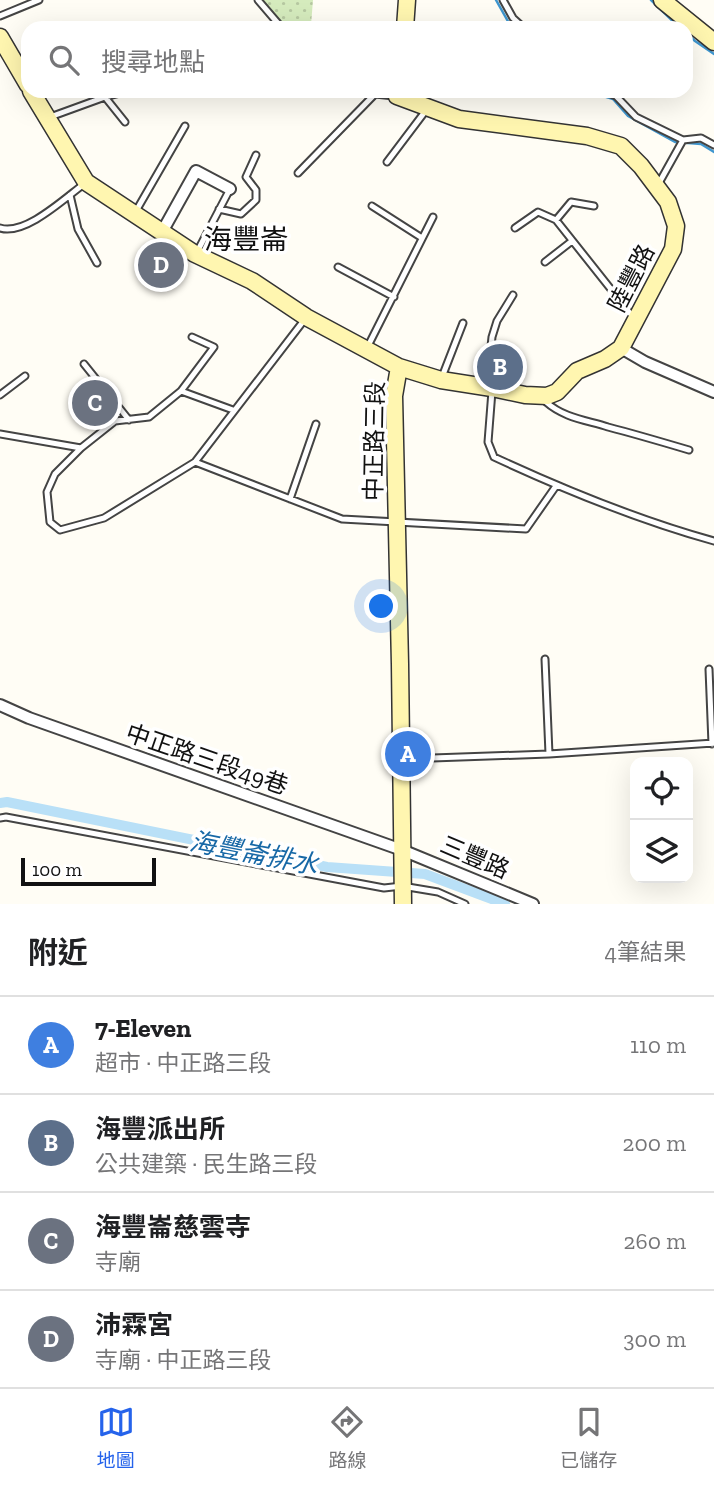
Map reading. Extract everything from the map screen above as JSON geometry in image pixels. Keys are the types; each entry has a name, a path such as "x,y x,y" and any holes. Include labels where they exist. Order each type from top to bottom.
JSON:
{"street":[{"path":"406,21 407,0"},
{"path":"662,0 688,21"},
{"path":"693,25 714,42"},
{"path":"0,37 21,73"},
{"name":"中正路三段","path":"35,98 86,182 195,254 252,281 306,317 399,367 394,396 402,883"},
{"name":"陸豐路","path":"406,98 459,119 587,136 621,146 641,166 668,202 676,226 673,249 621,348"},
{"path":"162,232 196,171 230,189"},
{"path":"399,367 441,380 525,396 547,396 557,392 577,371 605,359 621,348 645,362 714,392"},
{"name":"中正路三段49巷","path":"0,705 402,855"},
{"name":"三豐路","path":"402,855 533,904"},
{"path":"402,883 403,904"}],"lane":[{"path":"0,16 39,0"},
{"path":"258,0 276,21"},
{"path":"503,0 516,21"},
{"path":"47,118 102,98"},
{"path":"106,98 125,122"},
{"path":"298,173 366,98"},
{"path":"617,98 636,117 683,140 701,138 714,145"},
{"path":"387,162 427,108"},
{"path":"135,214 185,126"},
{"path":"657,186 683,140"},
{"path":"219,209 242,214 256,200 256,190 246,177 256,155"},
{"path":"0,228 18,228 46,213 86,182"},
{"path":"195,254 230,189"},
{"path":"70,195 78,229 97,263"},
{"path":"556,220 571,202 594,206"},
{"path":"372,206 422,238"},
{"path":"515,228 538,212 556,220 635,319"},
{"path":"366,351 433,217"},
{"path":"545,262 572,240"},
{"path":"338,267 394,297"},
{"path":"513,295 497,321 492,337 488,442 494,457 556,486 667,528 714,541"},
{"path":"192,337 214,347 181,391 149,417 115,421 81,448 55,474 47,492 50,522 60,530 104,518 195,462 306,317"},
{"path":"441,380 463,323"},
{"path":"84,364 129,420"},
{"path":"0,395 25,376"},
{"path":"181,391 233,411"},
{"path":"547,396 546,402 553,408 576,419 689,450"},
{"path":"290,499 316,424"},
{"path":"0,434 81,448"},
{"path":"195,462 342,519 396,523 526,529 556,486"},
{"path":"545,659 549,754"},
{"path":"401,760 713,743 709,668"},
{"path":"0,818 384,888 402,883 439,892 465,904"}],"green space":[{"path":"258,0 313,0 311,21 275,21"}],"waterway":[{"path":"496,0 508,21"},
{"path":"651,0 673,21"},
{"path":"693,39 714,54"},
{"path":"610,98 628,116 675,142 701,144 714,152"},
{"name":"海豐崙排水","path":"0,803 7,802 327,867 425,874 505,904"}],"place":[{"name":"沛霖宮","path":"161,265"},
{"name":"海豐派出所","path":"500,367"},
{"name":"海豐崙慈雲寺","path":"95,403"},
{"name":"7-Eleven","path":"408,754"}],"district":[{"name":"海豐崙","path":"246,239"}]}
